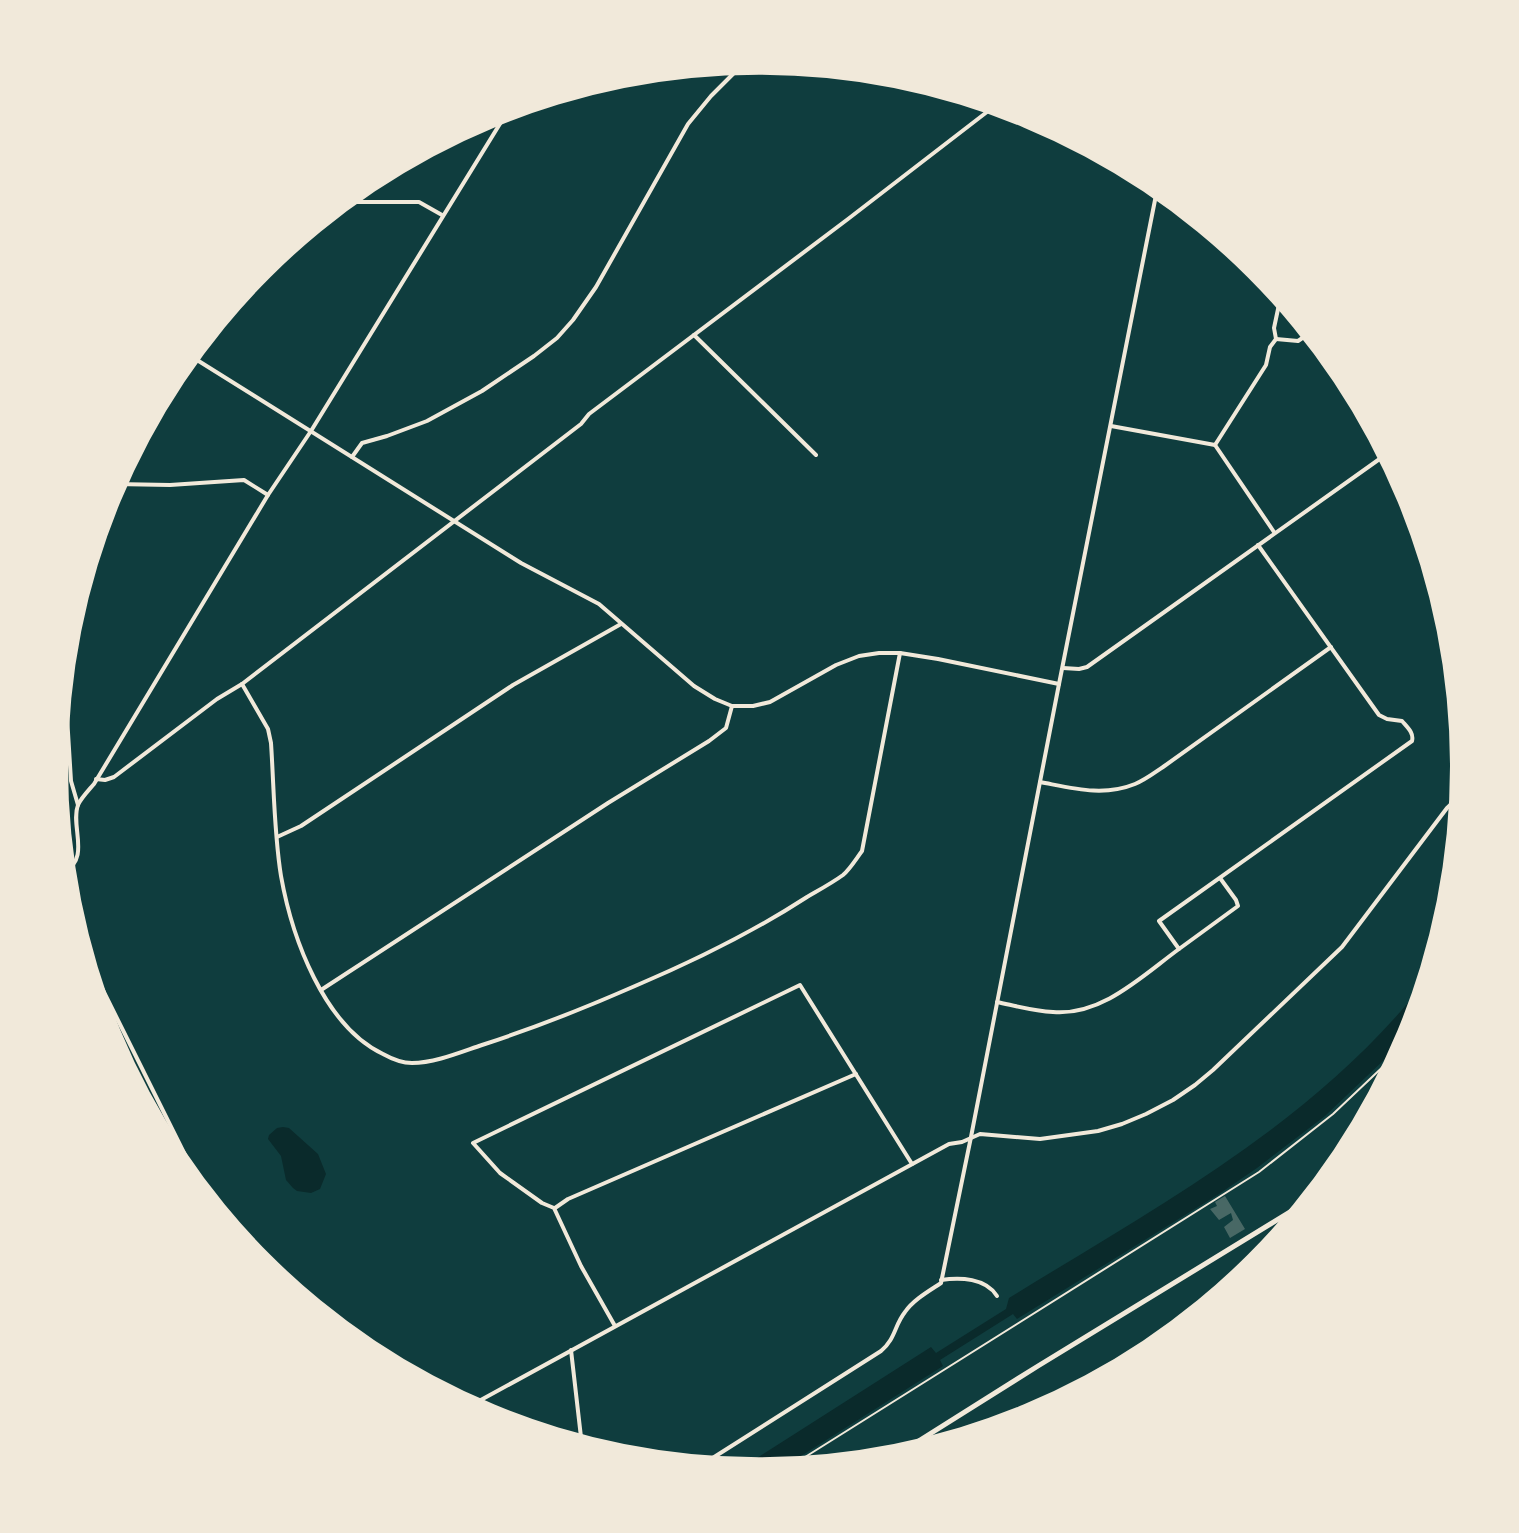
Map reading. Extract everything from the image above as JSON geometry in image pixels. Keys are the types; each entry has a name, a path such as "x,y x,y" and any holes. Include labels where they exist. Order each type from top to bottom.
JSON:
{"main road":[{"path":"932,1435 1038,1366 1284,1215"}],"street":[{"path":"352,457 362,443 427,421 482,391 557,338 596,287 688,124 731,76"},
{"path":"96,779 114,777 217,699 242,684 581,424 589,414 985,113"},
{"path":"78,805 498,127"},
{"path":"714,1457 881,1351 890,1343 902,1315 912,1303 941,1283 1155,200"},
{"path":"361,202 419,202 442,215"},
{"path":"1215,445 1266,365 1270,347 1276,339 1274,328 1278,310"},
{"path":"694,335 816,455"},
{"path":"1276,339 1298,341 1302,338"},
{"path":"200,362 521,563 599,604 708,697 732,706 770,702 836,665 859,656 879,653 900,653 1059,684"},
{"path":"1111,426 1215,445 1274,532"},
{"path":"1063,668 1087,667 1379,459"},
{"path":"129,484 244,480 268,495"},
{"path":"1179,949 1159,921 1413,739 1402,721 1379,715 1258,545"},
{"path":"277,837 301,826 513,685 622,623"},
{"path":"1040,782 1101,791 1136,783 1331,647"},
{"path":"242,684 268,729 281,877 295,933 321,990 337,1016 358,1039 388,1057 416,1063 547,1024 691,961 783,913 845,873 862,851 900,653"},
{"path":"321,990 581,819 709,741 726,728 732,706"},
{"path":"69,741 71,781 78,805 76,820 79,836 75,862"},
{"path":"482,1399 949,1144 980,1134 1040,1139 1098,1131 1122,1124 1173,1100 1213,1070 1342,947 1450,805"},
{"path":"997,1002 1055,1013 1084,1009 1116,995 1238,906 1220,878"},
{"path":"615,1326 581,1266 554,1208 500,1173 473,1143 800,985 912,1164"},
{"path":"112,1008 176,1136"},
{"path":"554,1208 568,1199 856,1074"},
{"path":"941,1280 957,1278 976,1281 993,1290 997,1296"},
{"path":"571,1350 581,1434"}],"lane":[{"path":"805,1457 1259,1172 1333,1114 1382,1068"}],"water":[{"path":"1410,999 1386,1058 1325,1116 1257,1168 1017,1319 1013,1314 940,1360 943,1366 799,1457 757,1458 931,1347 936,1353 1006,1309 1009,1298 1234,1156 1338,1075"},
{"path":"277,1128 289,1128 318,1154 326,1174 320,1189 311,1193 297,1191 286,1180 281,1156 268,1139"}],"building":[{"path":"1225,1196 1245,1229 1230,1238 1224,1227 1233,1220 1231,1213 1219,1220 1210,1209"}]}
